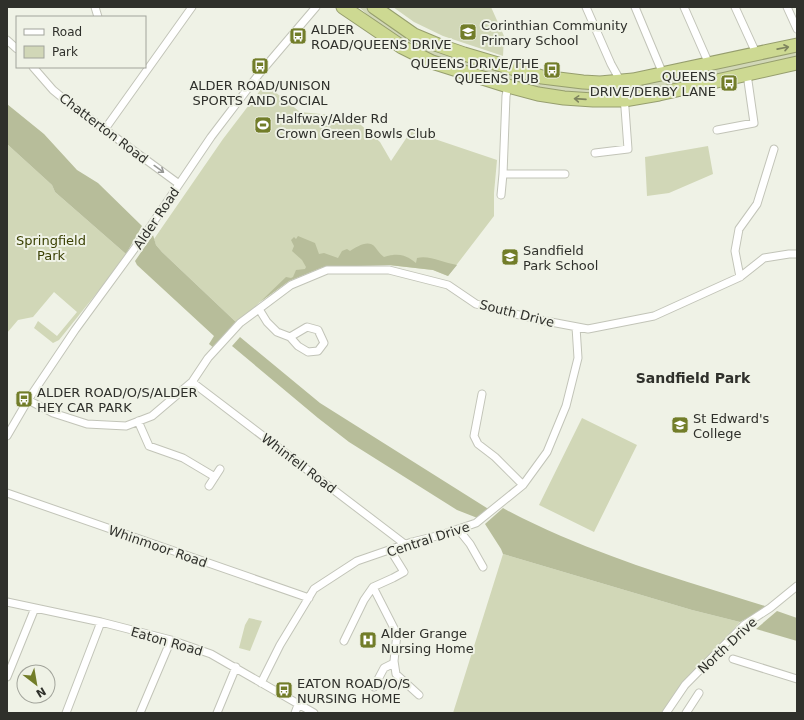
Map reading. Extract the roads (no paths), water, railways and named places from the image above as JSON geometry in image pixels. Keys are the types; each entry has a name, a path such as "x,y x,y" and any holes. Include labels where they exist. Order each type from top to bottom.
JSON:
{"highway":[{"path":"343,7 417,56 508,86 538,94 564,98 624,100 659,94 797,63"},
{"path":"374,7 414,35 438,45 542,76 583,82 621,82 797,45"}],"street":[{"path":"105,130 192,7"},
{"name":"Alder Road","path":"7,436 28,400 75,330 146,234 211,137 259,74 316,7"},
{"path":"586,7 611,64 621,82 628,149 595,152"},
{"path":"635,7 664,74"},
{"path":"684,7 709,64"},
{"path":"735,7 756,53"},
{"path":"787,7 795,26"},
{"path":"7,40 16,48"},
{"name":"Chatterton Road","path":"34,68 53,90 179,184"},
{"path":"717,130 754,123 747,74"},
{"path":"502,195 506,96 508,86"},
{"path":"740,277 735,251 739,229 757,204 774,149"},
{"path":"503,174 565,174"},
{"name":"South Drive","path":"28,400 53,413 87,424 126,426 152,416 192,382 208,358 240,323 291,285 327,270 390,270 448,285 476,304 535,319 588,329 654,316 740,277 764,258 797,254"},
{"path":"259,309 267,322 277,332 290,336 298,346 308,352 318,351 324,343 318,330 307,327 290,336"},
{"name":"Central Drive","path":"260,683 280,645 314,589 357,561 476,523 524,485 547,452 566,406 578,358 576,327"},
{"name":"Whinfell Road","path":"192,382 406,545"},
{"path":"482,394 474,436 478,444 495,457 524,485"},
{"path":"138,421 149,446 183,458 215,477"},
{"path":"209,486 220,469"},
{"name":"Whinmoor Road","path":"7,493 309,598"},
{"path":"458,529 470,544 483,567"},
{"path":"344,641 364,600 373,587 404,572 390,550"},
{"name":"North Drive","path":"666,713 685,685 744,625 770,608 797,586"},
{"path":"373,587 397,634 394,663 396,674 419,695"},
{"name":"Eaton Road","path":"7,602 101,622 171,640 212,654 314,713"},
{"path":"7,676 35,608"},
{"path":"66,713 101,622"},
{"path":"140,713 171,640"},
{"path":"732,659 797,679"},
{"path":"374,687 384,668 394,663"},
{"path":"217,713 236,667"},
{"path":"686,713 699,693"},
{"path":"295,713 298,705"}],"place":[{"name":"Corinthian Community Primary School","path":"468,32"},
{"name":"ALDER ROAD/QUEENS DRIVE","path":"298,36"},
{"name":"ALDER ROAD/UNISON SPORTS AND SOCIAL","path":"260,66"},
{"name":"QUEENS DRIVE/THE QUEENS PUB","path":"552,70"},
{"name":"QUEENS DRIVE/DERBY LANE","path":"729,83"},
{"name":"Halfway/Alder Rd Crown Green Bowls Club","path":"263,125"},
{"name":"Sandfield Park School","path":"510,257"},
{"name":"ALDER ROAD/O/S/ALDER HEY CAR PARK","path":"24,399"},
{"name":"St Edward's College","path":"680,425"},
{"name":"Alder Grange Nursing Home","path":"368,640"},
{"name":"EATON ROAD/O/S NURSING HOME","path":"284,690"}],"district":[{"name":"Sandfield Park","path":"693,378"}],"park label":[{"name":"Springfield Park","path":"51,248"}]}
